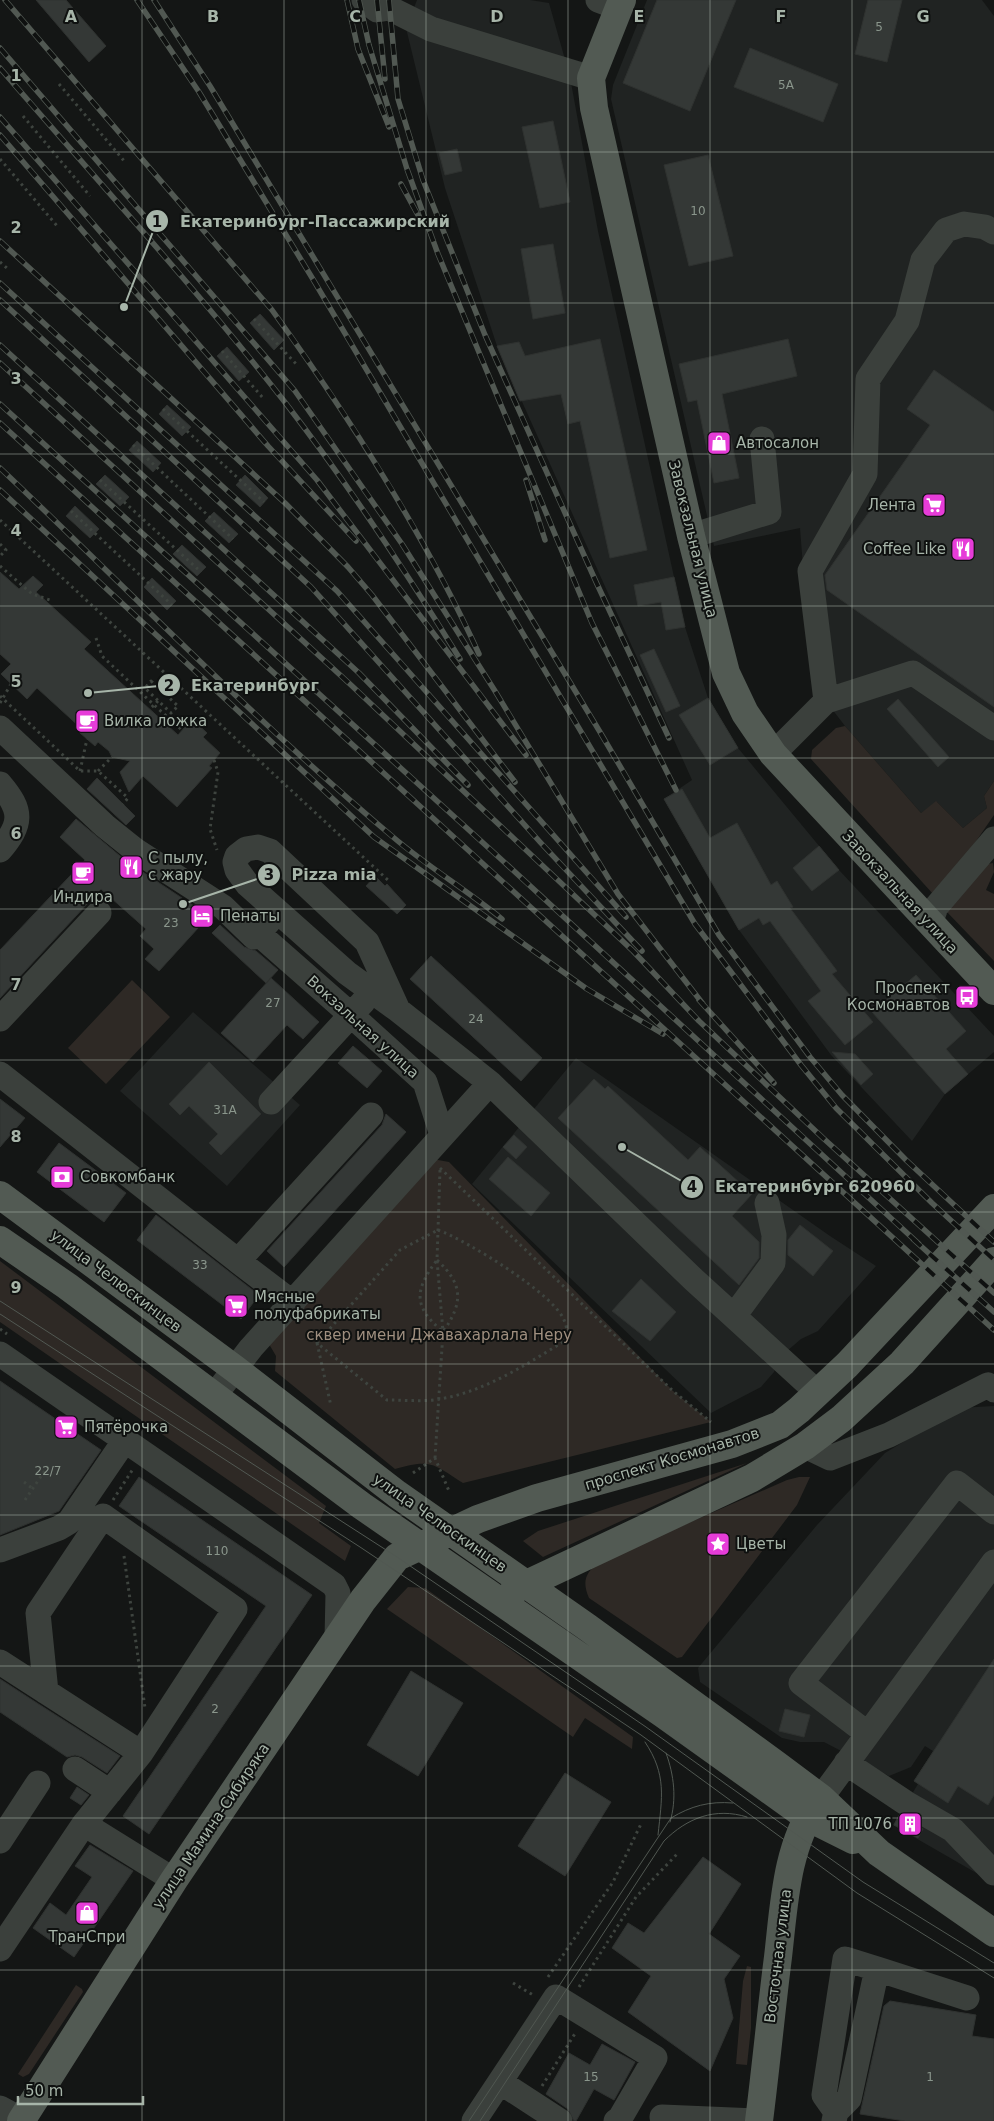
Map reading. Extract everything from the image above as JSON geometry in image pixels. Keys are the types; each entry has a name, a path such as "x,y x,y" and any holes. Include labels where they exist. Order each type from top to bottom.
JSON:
{"main road":[{"name":"Завокзальная улица","path":"613,3 591,78 594,108 691,536 726,673 744,713 773,754 994,991"},
{"name":"улица Челюскинцев","path":"0,1195 235,1369 397,1494 527,1584 814,1808"},
{"name":"проспект Космонавтов","path":"419,1546 537,1498 756,1436 785,1421 847,1365 994,1208"},
{"name":"улица Челюскинцев","path":"0,1240 67,1286 419,1546 663,1714 814,1808 994,1933"},
{"path":"495,1598 752,1478 805,1446 841,1419 902,1363 994,1261"},
{"name":"улица Мамина-Сибиряка","path":"17,2117 337,1639 397,1558 419,1546"},
{"name":"Восточная улица","path":"757,2121 785,1897 795,1848 814,1808"}],"street":[{"path":"364,0 377,10 389,8 431,29 591,78"},
{"path":"826,701 810,571 865,474 868,380 907,321 923,260 946,230 964,224 985,227 994,232"},
{"path":"691,536 769,512 762,439"},
{"path":"773,754 826,701 913,673 994,728"},
{"name":"Вокзальная улица","path":"0,728 104,826 135,850 224,907 352,1014 425,1082 442,1134"},
{"path":"0,784 15,806 18,823 16,830 0,850"},
{"path":"930,923 936,907 994,839"},
{"path":"398,1010 367,942 270,851 258,847 246,849 237,856 235,862 237,870 248,885 347,973 398,1010 490,1083 693,1279 818,1393"},
{"path":"257,936 278,912"},
{"path":"0,1019 99,913"},
{"path":"271,1102 373,991"},
{"path":"0,1074 293,1303"},
{"path":"214,1396 235,1369 442,1134 490,1083"},
{"path":"238,1261 371,1115"},
{"path":"734,1316 773,1263 774,1236 767,1203"},
{"path":"10,1372 125,1440 334,1586 338,1593 337,1639"},
{"path":"805,1446 830,1458 888,1435 988,1385 994,1390"},
{"path":"0,1550 59,1528 69,1522 125,1440"},
{"path":"868,1734 801,1683 957,1483 994,1512"},
{"path":"0,1949 84,1824 145,1747 235,1609 111,1522 38,1613 46,1692"},
{"path":"814,1808 994,1562"},
{"path":"0,1662 46,1692 145,1747"},
{"path":"846,1763 906,1803 953,1830 994,1873"},
{"path":"75,1769 110,1792"},
{"path":"0,1841 38,1783"},
{"path":"84,1824 174,1880"},
{"path":"877,1969 848,2099 835,2116 824,2095 845,1959 877,1969 967,1998"},
{"path":"474,2121 500,2082 554,1990 587,2016 655,2058 619,2120 616,2121"},
{"path":"500,2082 560,2121"},
{"path":"662,2117 757,2121"}],"path":[{"path":"59,84 125,162"},
{"path":"23,116 90,196"},
{"path":"0,160 58,227"},
{"path":"0,262 8,269"},
{"path":"254,319 298,366"},
{"path":"222,351 263,398"},
{"path":"163,409 264,502"},
{"path":"133,446 234,539"},
{"path":"100,480 201,572"},
{"path":"70,511 172,605"},
{"path":"0,520 390,882"},
{"path":"0,530 5,525"},
{"path":"0,544 6,550 0,556"},
{"path":"0,566 32,594 53,601"},
{"path":"96,638 102,656 182,730"},
{"path":"152,681 178,706 171,713 158,701 144,688 152,681"},
{"path":"165,693 175,683"},
{"path":"0,703 1,698 11,684"},
{"path":"1,698 80,771 98,771 128,798 124,804"},
{"path":"150,709 158,701"},
{"path":"80,771 87,739"},
{"path":"98,771 112,757"},
{"path":"214,760 218,772 210,829 218,856"},
{"path":"449,1491 435,1458 443,1332 437,1260 440,1167 673,1391 711,1422"},
{"path":"438,1230 452,1235 481,1252 518,1277 548,1301 564,1320 568,1339 496,1381 467,1392 439,1399 387,1400 316,1343 400,1250 438,1230"},
{"path":"437,1260 454,1279 459,1296 452,1319 443,1332"},
{"path":"437,1260 422,1284 419,1296 424,1313 443,1332"},
{"path":"316,1343 331,1406"},
{"path":"413,1473 435,1458"},
{"path":"25,1500 48,1466"},
{"path":"134,1468 111,1522 145,1747"},
{"path":"24,1482 33,1488"},
{"path":"554,1990 613,1882 641,1824"},
{"path":"554,1990 636,1897 679,1852"},
{"path":"513,1983 554,1990"},
{"path":"540,2089 587,2016"}],"shaded area":[{"path":"417,0 530,0 549,3 570,77 598,231 685,627 708,698 738,748 839,870 994,1036 994,1052 945,1094 912,1141 831,1055 739,930 664,799 692,780 497,346 445,188 406,28"},
{"path":"647,0 982,0 994,16 994,781 984,796 987,808 963,828 937,802 921,813 845,726 812,683 800,528 714,546 611,99 613,85"},
{"path":"193,1012 300,1105 227,1186 120,1091"},
{"path":"576,1058 830,1236 876,1266 818,1331 801,1339 780,1357 774,1372 761,1387 711,1413 472,1184"},
{"path":"994,1406 994,1864 985,1878 893,1825 918,1784 914,1781 933,1751 925,1746 911,1767 889,1776 824,1742 800,1742 782,1738 700,1682 698,1668 817,1525 885,1453 959,1408"}],"green space":[{"path":"845,726 921,813 936,801 963,828 987,808 984,796 994,781 994,815 957,869 933,894 811,759 812,750 836,728"},
{"path":"993,863 994,872 986,890 994,894 994,961 946,911 982,865"},
{"path":"132,980 170,1017 106,1084 68,1048"},
{"name":"сквер имени Джавахарлала Неру","path":"427,1158 449,1162 673,1391 711,1422 463,1483 431,1465 416,1464 395,1469 275,1371 276,1356 266,1339"},
{"path":"0,1261 326,1506 319,1523 351,1546 345,1561 0,1322"},
{"path":"747,1463 543,1557 523,1541 538,1531"},
{"path":"810,1477 797,1505 682,1657 677,1658 589,1598 585,1582 586,1578 599,1562 787,1480"},
{"path":"408,1587 425,1588 633,1737 632,1749 585,1718 573,1737 387,1609"},
{"path":"747,1966 751,1967 751,2028 747,2065 736,2064 743,1981"},
{"path":"76,1985 83,1992 29,2074 23,2077 18,2074"}],"building":[{"path":"36,0 66,0 106,46 89,62"},
{"path":"657,0 736,0 690,111 623,83"},
{"path":"868,0 902,0 887,62 855,54"},
{"path":"750,48 838,84 823,122 734,87"},
{"path":"553,121 570,202 540,208 522,127"},
{"path":"457,149 462,171 445,175 439,153"},
{"path":"708,155 733,256 689,266 664,165"},
{"path":"553,244 565,313 533,319 521,249"},
{"path":"260,314 284,340 274,350 250,323"},
{"path":"600,339 647,550 610,558 580,421 568,424 561,394 520,401 497,346 519,342 525,356"},
{"path":"788,339 797,376 722,394 739,478 714,483 697,400 688,402 679,364"},
{"path":"227,347 249,372 239,381 217,356"},
{"name":"Лента","path":"934,370 994,412 994,707 827,590 825,575 930,425 907,409"},
{"path":"167,405 191,427 182,436 159,414"},
{"path":"137,441 161,463 153,472 129,450"},
{"path":"105,475 129,497 120,506 96,484"},
{"path":"245,475 268,498 260,507 236,485"},
{"path":"75,506 99,529 90,538 66,516"},
{"path":"214,512 238,534 229,543 205,521"},
{"path":"182,545 206,567 197,576 173,554"},
{"path":"0,572 19,589 33,576 43,585 36,592 91,642 84,649 178,735 192,719 207,733 203,737 220,753 209,766 212,768 177,807 143,776 129,792 120,772 130,761 112,757 109,751 98,742 95,746 79,732 82,729 37,688 27,699 1,674 11,664 0,654"},
{"path":"674,577 685,627 666,630 661,602 638,606 634,585"},
{"path":"152,578 176,601 167,610 144,587"},
{"path":"654,649 680,706 666,712 640,655"},
{"path":"708,698 738,748 710,765 679,715"},
{"path":"898,699 949,757 938,767 887,709"},
{"path":"97,778 135,816 126,825 87,789"},
{"path":"682,789 710,838 737,823 771,885 777,881 793,907 790,908 837,971 832,974 873,1022 845,1045 808,1001 821,991 770,921 763,925 759,918 739,930 664,799"},
{"path":"76,819 126,861 209,916 159,971 145,959 154,949 140,936 146,929 101,889 0,998 0,950 85,860 60,837"},
{"path":"819,846 839,870 812,891 793,868"},
{"path":"375,876 385,886 387,884 406,905 397,914 366,886"},
{"path":"220,925 244,947 256,951 278,970 266,983 212,933"},
{"path":"431,956 542,1058 521,1081 410,979"},
{"path":"916,975 966,1031 946,1049 968,1074 945,1094 872,1012"},
{"path":"271,978 319,1022 303,1039 287,1025 253,1062 221,1033"},
{"path":"353,1046 382,1071 367,1088 338,1063"},
{"path":"832,1052 855,1054 873,1074 861,1085"},
{"path":"209,1062 261,1114 221,1155 209,1143 218,1134 189,1106 180,1115 169,1104"},
{"path":"594,1079 605,1089 608,1086 688,1160 700,1147 752,1194 732,1216 759,1242 759,1258 739,1285 558,1118"},
{"path":"0,1099 25,1118 0,1147"},
{"path":"386,1114 406,1132 284,1267 267,1251 382,1125"},
{"path":"514,1135 527,1147 516,1159 503,1147"},
{"path":"59,1143 126,1193 104,1222 37,1172"},
{"path":"508,1157 550,1193 531,1216 489,1179"},
{"path":"156,1215 259,1295 241,1319 137,1240"},
{"path":"800,1225 833,1251 813,1276 788,1255 788,1240"},
{"path":"641,1279 676,1312 650,1341 612,1311"},
{"path":"0,1381 101,1450 59,1511 0,1535"},
{"path":"139,1477 312,1595 149,1834 123,1816 266,1606 119,1506"},
{"path":"994,1659 994,1795 988,1805 958,1786 948,1803 914,1781"},
{"path":"411,1671 463,1703 418,1776 367,1745"},
{"path":"0,1679 120,1756 107,1773 82,1757 75,1755 67,1757 0,1712"},
{"path":"785,1709 810,1715 804,1737 779,1731"},
{"path":"565,1773 611,1802 565,1876 518,1846"},
{"path":"77,1787 89,1795 81,1805 70,1798"},
{"name":"ТП 1076","path":"899,1815 923,1829 918,1838 894,1825"},
{"path":"90,1845 133,1871 74,1957 33,1928 50,1903 66,1915 92,1877 75,1866"},
{"path":"703,1857 741,1884 709,1934 740,1956 724,1979 733,2018 710,2071 628,2012 651,1976 612,1948 628,1923 644,1933"},
{"path":"890,2001 976,2015 972,2036 994,2039 994,2121 905,2121 860,2114 884,2006"},
{"path":"602,2044 635,2062 614,2100 594,2089 576,2121 574,2121 568,2109 546,2094 569,2053 590,2065"}],"tram line":[{"path":"0,1301 397,1557 646,1727 863,1882 994,1963"},
{"path":"0,1314 360,1547 641,1735 857,1893 994,1978"},
{"path":"645,1742 657,1765 660,1776 661,1798 658,1835"},
{"path":"666,1753 674,1787 670,1822"},
{"path":"469,2121 671,1818 700,1805 733,1803"},
{"path":"480,2121 664,1841 682,1826 702,1817 724,1813 747,1817"}],"railway":[{"path":"5,0 272,310 330,392 410,520 458,609 479,654"},
{"path":"137,0 199,92 311,276 695,924 801,1065 836,1108 932,1203 994,1260"},
{"path":"154,0 210,86 600,732 719,935 810,1057 842,1095 906,1160 994,1242"},
{"path":"347,0 358,49 389,127"},
{"path":"359,0 369,45 407,169 438,254 592,623 676,790"},
{"path":"377,0 385,79"},
{"path":"389,0 398,99 423,180 485,335 597,584 669,738"},
{"path":"0,48 295,391 402,544 495,691 618,894 703,1004"},
{"path":"0,68 180,274 284,401 331,464 375,528 460,659"},
{"path":"0,117 317,480 526,755"},
{"path":"0,135 268,446 356,541"},
{"path":"401,184 419,217"},
{"path":"0,241 285,503 348,567 372,595 515,782"},
{"path":"0,283 337,591 626,917"},
{"path":"0,300 311,587 540,842 642,951"},
{"path":"0,345 359,673 468,785"},
{"path":"0,363 351,685 633,951 699,1021 823,1138 994,1293"},
{"path":"0,404 503,861 919,1244"},
{"path":"0,423 994,1330"},
{"path":"0,468 243,702 342,793 406,848 502,919"},
{"path":"526,480 545,540"},
{"path":"0,490 374,837 587,989 663,1034"},
{"path":"699,1000 774,1083"},
{"path":"913,1239 994,1312"}],"place":[{"name":"Екатеринбург-Пассажирский","path":"124,307"},
{"name":"Автосалон","path":"719,443"},
{"name":"Лента","path":"934,505"},
{"name":"Coffee Like","path":"963,549"},
{"name":"Екатеринбург","path":"88,693"},
{"name":"Вилка ложка","path":"87,721"},
{"name":"С пылу, с жару","path":"131,867"},
{"name":"Индира","path":"83,873"},
{"name":"Pizza mia","path":"183,904"},
{"name":"Пенаты","path":"202,916"},
{"name":"Проспект Космонавтов","path":"967,997"},
{"name":"Екатеринбург 620960","path":"622,1147"},
{"name":"Совкомбанк","path":"62,1177"},
{"name":"Мясные полуфабрикаты","path":"236,1306"},
{"name":"Пятёрочка","path":"66,1427"},
{"name":"Цветы","path":"718,1544"},
{"name":"ТП 1076","path":"910,1824"},
{"name":"ТранСпри","path":"87,1913"}]}
